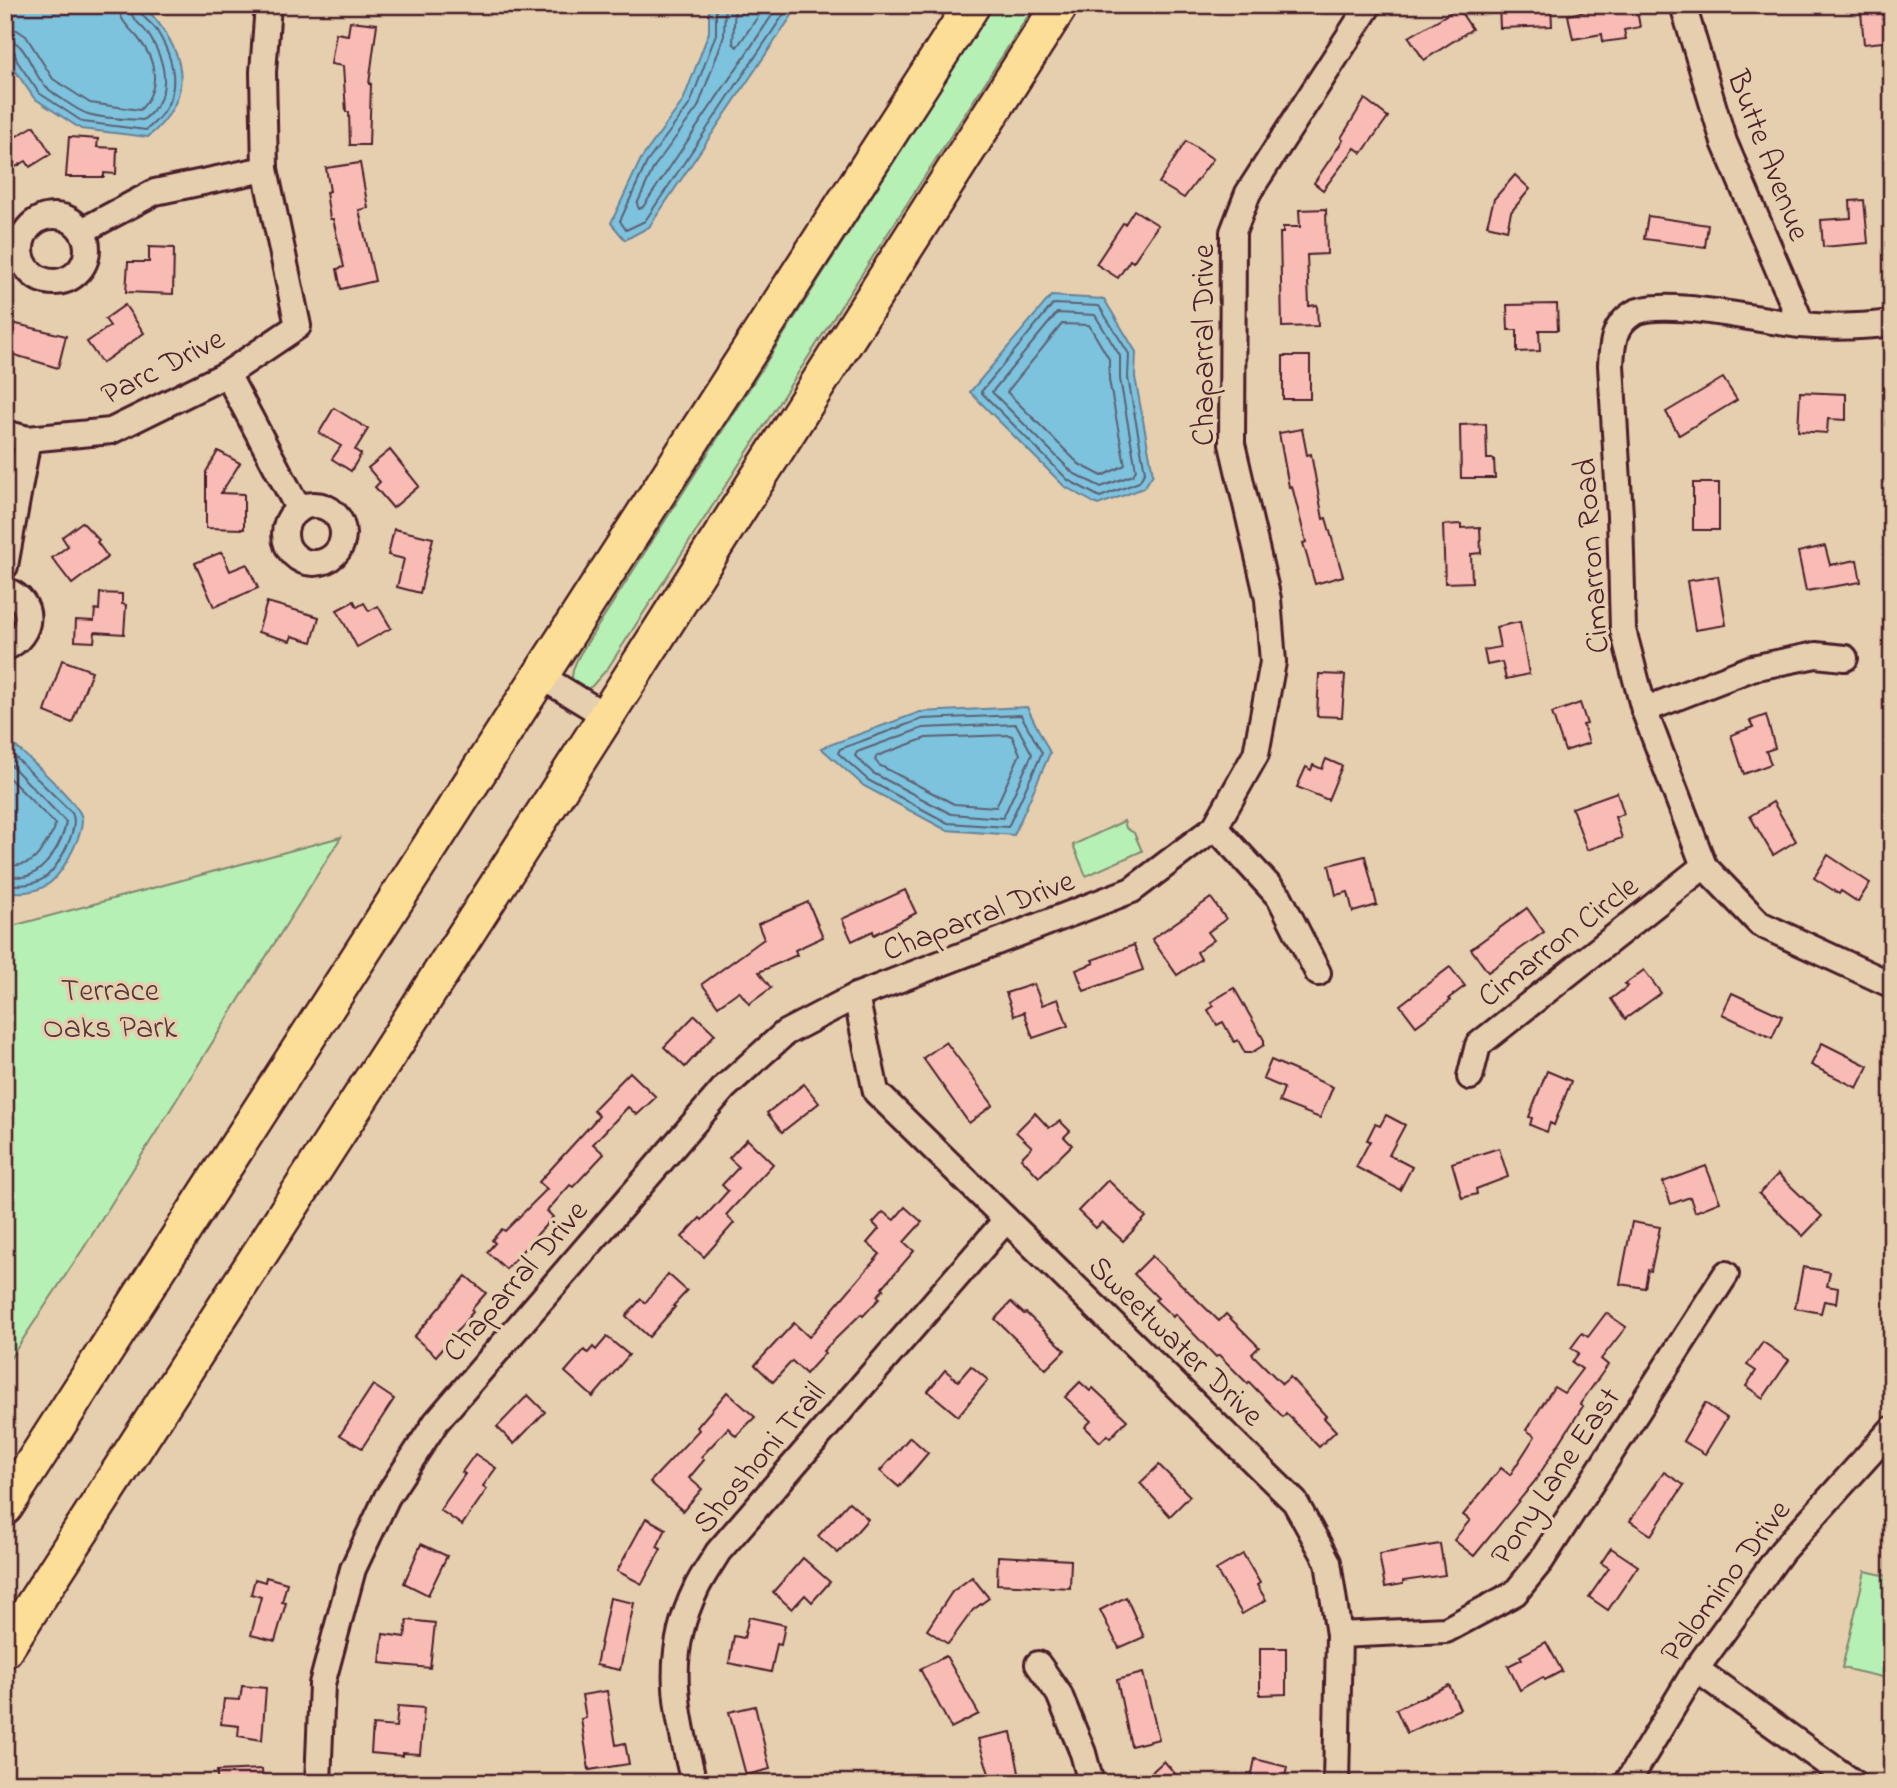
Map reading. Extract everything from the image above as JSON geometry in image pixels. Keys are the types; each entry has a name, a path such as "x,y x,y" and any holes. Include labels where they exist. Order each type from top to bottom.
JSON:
{"highway":[{"path":"5,1507 542,677 972,5"},
{"path":"5,1649 1060,5"}],"street":[{"path":"82,231 155,192 265,169 263,72 268,5"},
{"name":"Chaparral Drive","path":"318,1783 322,1684 353,1569 387,1497 436,1422 725,1087 785,1033 856,996 1132,890 1215,827 1256,754 1273,662 1268,598 1232,444 1233,232 1248,193 1369,5"},
{"name":"Butte Avenue","path":"1683,5 1724,142 1802,325"},
{"name":"Parc Drive","path":"17,436 111,430 226,374 298,326 265,169"},
{"name":"Cimarron Road","path":"1892,323 1852,328 1802,325 1682,309 1648,308 1627,318 1619,326 1612,340 1611,388 1620,516 1623,630 1644,709 1704,866 1760,924 1892,985"},
{"path":"226,374 299,510"},
{"path":"5,566 17,436"},
{"path":"5,590 21,601 27,611 28,623 24,634 16,643 5,648"},
{"path":"1644,709 1752,668 1816,655 1845,659"},
{"path":"542,677 606,716"},
{"path":"1215,827 1280,898 1318,973"},
{"name":"Cimarron Circle","path":"1470,1077 1478,1045 1704,866"},
{"name":"Sweetwater Drive","path":"856,996 876,1092 1295,1502 1328,1562 1339,1635 1336,1783"},
{"name":"Shoshoni Trail","path":"694,1783 678,1717 674,1671 681,1626 696,1588 718,1552 1006,1220"},
{"name":"Pony Lane East","path":"1339,1635 1446,1630 1515,1593 1541,1561 1726,1274"},
{"name":"Palomino Drive","path":"1627,1783 1696,1669 1782,1550 1892,1429"},
{"path":"1038,1664 1059,1694 1083,1753 1091,1783"},
{"path":"1696,1669 1854,1783"}],"green space":[{"path":"994,5 1035,5 608,668 592,686 582,692 572,686 573,669 580,654"},
{"path":"1124,821 1126,828 1134,833 1142,851 1086,876 1073,845"},
{"name":"Terrace Oaks Park","path":"341,837 83,1249 5,1366 5,928"},
{"path":"1865,1571 1892,1577 1891,1679 1842,1668"}],"water":[{"path":"5,5 143,5 169,38 180,71 180,88 175,104 164,121 148,137 81,129 34,98 10,63 5,37"},
{"path":"709,5 799,5 649,227 625,240 611,223 641,159 683,101 709,32"},
{"path":"1051,296 1104,299 1136,352 1135,377 1153,474 1144,488 1098,505 1064,486 970,392"},
{"path":"1027,707 1050,753 1014,835 946,830 864,786 821,748 920,712"},
{"path":"5,738 58,787 81,815 82,821 73,850 62,869 46,886 29,892 5,892"}],"building":[{"path":"1499,5 1551,5 1552,26 1500,28"},
{"path":"1613,5 1636,5 1640,27 1624,30 1626,39 1603,42 1602,34 1573,39 1568,15"},
{"path":"1458,8 1472,29 1424,60 1409,37"},
{"path":"1861,12 1892,12 1892,41 1864,44"},
{"path":"350,21 377,24 369,84 369,145 350,145 343,66 331,64 336,33 348,35"},
{"path":"1365,99 1388,117 1362,153 1355,148 1323,190 1314,183 1343,140 1341,138"},
{"path":"34,126 51,154 30,167 26,161 5,173 5,143"},
{"path":"69,137 98,139 97,147 117,148 116,174 104,173 104,177 66,177"},
{"path":"1186,141 1213,159 1184,198 1159,183"},
{"path":"360,163 368,208 359,210 375,281 341,289 337,269 344,267 333,219 330,219 326,192 330,191 326,168"},
{"path":"1515,175 1530,189 1511,212 1507,230 1487,225 1494,199"},
{"path":"1864,200 1868,243 1823,247 1821,220 1851,218 1850,201"},
{"path":"1326,209 1327,254 1307,255 1309,306 1317,305 1318,326 1282,327 1280,233 1283,233 1283,227 1300,227 1299,210"},
{"path":"1134,210 1158,225 1133,262 1130,260 1118,278 1096,264"},
{"path":"1648,216 1708,225 1705,247 1644,239"},
{"path":"149,247 174,248 173,294 126,292 128,262 149,262"},
{"path":"1557,304 1558,330 1539,330 1540,351 1517,352 1517,330 1508,330 1507,305"},
{"path":"125,305 144,333 102,363 87,342 110,326 105,319"},
{"path":"8,322 66,336 58,368 5,352"},
{"path":"1283,356 1310,356 1310,399 1283,399"},
{"path":"1723,378 1737,400 1679,435 1666,412"},
{"path":"1800,392 1846,394 1846,420 1828,419 1827,433 1798,431"},
{"path":"334,408 368,429 355,450 361,454 351,471 332,459 341,446 319,433"},
{"path":"1486,424 1487,459 1494,459 1495,478 1461,478 1460,425"},
{"path":"1302,429 1307,455 1311,454 1323,519 1326,518 1343,576 1315,584 1303,543 1306,542 1292,486 1289,487 1279,433"},
{"path":"390,450 419,486 393,508 375,487 380,482 368,468"},
{"path":"218,451 240,463 221,493 244,494 244,529 206,528 206,472"},
{"path":"1693,483 1719,483 1719,530 1693,530"},
{"path":"82,522 99,540 97,542 108,557 72,584 52,558 68,546 62,537"},
{"path":"1461,524 1461,528 1480,527 1481,553 1471,554 1472,582 1445,583 1443,525"},
{"path":"394,529 433,538 420,593 397,587 404,559 388,555"},
{"path":"1825,546 1830,565 1857,560 1861,582 1806,591 1798,552"},
{"path":"222,552 230,571 247,564 258,588 214,607 195,563"},
{"path":"1718,576 1726,625 1695,630 1687,581"},
{"path":"100,593 122,594 122,604 126,605 124,634 95,632 94,642 75,641 76,620 94,621 95,609 99,610"},
{"path":"354,601 357,607 364,603 369,611 378,606 391,628 357,647 337,610"},
{"path":"267,602 319,617 312,642 292,636 290,641 258,632"},
{"path":"1520,622 1529,674 1506,679 1502,662 1487,665 1484,650 1500,647 1496,627"},
{"path":"62,660 92,671 72,723 45,712"},
{"path":"1319,674 1345,675 1342,717 1317,716"},
{"path":"1580,703 1587,724 1583,725 1589,743 1565,751 1552,713"},
{"path":"1766,715 1775,748 1766,751 1771,764 1744,774 1731,735 1753,727 1750,721"},
{"path":"1326,759 1342,766 1328,800 1297,787 1306,767 1311,770 1313,765 1322,769"},
{"path":"1617,792 1624,814 1615,817 1622,838 1587,850 1572,808"},
{"path":"1773,802 1796,841 1773,855 1750,816"},
{"path":"1828,855 1870,883 1858,902 1814,878"},
{"path":"1365,856 1377,905 1353,912 1348,892 1336,895 1329,865"},
{"path":"905,890 916,913 874,935 873,931 852,941 842,919"},
{"path":"1211,898 1226,919 1208,932 1214,940 1197,952 1201,959 1177,975 1152,939"},
{"path":"808,902 823,937 795,950 797,955 759,972 771,988 749,1004 739,991 718,1006 702,984 764,939 758,924"},
{"path":"1527,908 1544,932 1488,972 1471,949"},
{"path":"1134,945 1143,970 1084,991 1076,970 1094,963 1092,960"},
{"path":"1450,967 1465,986 1449,998 1450,1001 1416,1026 1400,1005"},
{"path":"1644,970 1661,993 1625,1019 1611,999"},
{"path":"1034,984 1042,1005 1058,999 1068,1026 1033,1038 1024,1012 1014,1016 1006,993"},
{"path":"1234,988 1264,1040 1264,1045 1251,1053 1245,1053 1238,1040 1234,1042 1223,1022 1217,1025 1208,1010 1214,1006 1211,1002"},
{"path":"1732,993 1782,1016 1772,1038 1722,1014"},
{"path":"695,1015 715,1034 685,1067 664,1047"},
{"path":"946,1042 993,1105 969,1123 923,1058"},
{"path":"1822,1043 1868,1066 1857,1088 1811,1065"},
{"path":"1271,1060 1333,1087 1320,1118 1279,1102 1284,1088 1263,1079"},
{"path":"1547,1071 1571,1081 1554,1125 1550,1123 1547,1132 1530,1125 1532,1118 1529,1117"},
{"path":"630,1072 656,1097 637,1115 628,1107 593,1144 604,1154 573,1187 570,1185 547,1211 553,1217 506,1269 487,1252 495,1243 492,1240 502,1229 505,1231 547,1189 539,1182 599,1116 593,1110"},
{"path":"804,1084 819,1103 782,1132 767,1113"},
{"path":"1035,1113 1049,1128 1060,1121 1070,1131 1064,1137 1072,1145 1039,1177 1021,1158 1032,1147 1016,1132"},
{"path":"1386,1115 1405,1125 1389,1155 1412,1167 1400,1190 1356,1167 1370,1141 1367,1140 1375,1124 1380,1126"},
{"path":"747,1139 773,1164 726,1215 734,1223 704,1257 682,1237 700,1218 702,1220 728,1191 722,1185 739,1167 729,1158"},
{"path":"1499,1148 1508,1177 1476,1189 1477,1194 1462,1198 1452,1163"},
{"path":"1706,1166 1720,1202 1695,1212 1690,1197 1671,1204 1663,1182"},
{"path":"1778,1174 1822,1216 1803,1236 1759,1194"},
{"path":"1108,1180 1146,1217 1123,1241 1102,1222 1096,1228 1078,1211"},
{"path":"905,1207 922,1222 904,1242 914,1251 882,1288 884,1289 877,1296 880,1298 823,1351 825,1353 806,1374 792,1361 773,1382 755,1365 794,1323 809,1337 880,1254 867,1243 879,1229 873,1223 883,1212 894,1220"},
{"path":"1632,1222 1660,1227 1645,1288 1620,1284"},
{"path":"1152,1256 1219,1321 1226,1314 1259,1347 1252,1354 1282,1384 1290,1377 1326,1416 1324,1418 1336,1431 1319,1447 1286,1413 1283,1417 1219,1355 1216,1357 1175,1314 1173,1317 1155,1300 1158,1298 1134,1274"},
{"path":"1803,1267 1830,1272 1827,1286 1838,1288 1836,1303 1824,1301 1821,1313 1795,1308"},
{"path":"668,1274 687,1291 649,1337 626,1316 641,1299 645,1303"},
{"path":"466,1276 486,1293 436,1356 414,1337"},
{"path":"1011,1302 1065,1350 1046,1369 995,1319"},
{"path":"1606,1313 1626,1327 1601,1359 1608,1365 1580,1404 1583,1406 1535,1481 1474,1556 1454,1540 1470,1520 1463,1515 1501,1468 1510,1475 1535,1436 1526,1430 1554,1387 1564,1393 1582,1369 1572,1362 1579,1353 1571,1348 1582,1333 1588,1337"},
{"path":"607,1337 629,1355 593,1397 565,1372 584,1350 588,1353 593,1347 596,1350"},
{"path":"1763,1342 1789,1360 1763,1398 1746,1386 1756,1371 1747,1365"},
{"path":"971,1366 988,1380 958,1416 928,1391 945,1370 958,1381"},
{"path":"1080,1382 1090,1391 1093,1388 1127,1420 1110,1438 1107,1435 1100,1442 1085,1427 1091,1421 1065,1397"},
{"path":"373,1385 394,1399 362,1448 340,1435"},
{"path":"727,1392 755,1417 736,1436 728,1428 701,1457 704,1460 689,1478 702,1489 683,1511 650,1482 699,1430 697,1427"},
{"path":"528,1395 545,1412 514,1444 497,1427"},
{"path":"1705,1403 1727,1418 1705,1454 1683,1441"},
{"path":"910,1437 928,1453 899,1487 880,1471"},
{"path":"475,1454 496,1468 483,1486 487,1489 462,1525 440,1510 465,1474 462,1472"},
{"path":"1159,1465 1190,1496 1170,1516 1140,1483"},
{"path":"1664,1472 1684,1485 1651,1535 1630,1521"},
{"path":"849,1502 868,1519 838,1553 818,1536"},
{"path":"646,1518 666,1529 657,1547 661,1549 642,1584 617,1571"},
{"path":"421,1544 447,1556 428,1595 404,1583"},
{"path":"1440,1544 1445,1575 1403,1581 1403,1584 1385,1587 1379,1554"},
{"path":"1611,1548 1638,1566 1608,1610 1589,1597 1609,1568 1601,1563"},
{"path":"1243,1554 1260,1583 1257,1585 1266,1600 1242,1614 1216,1570"},
{"path":"998,1556 1071,1560 1070,1588 997,1584"},
{"path":"803,1558 830,1582 812,1602 805,1595 792,1609 773,1592"},
{"path":"266,1577 287,1583 282,1602 286,1603 275,1641 251,1635 261,1597 251,1594 255,1579 265,1582"},
{"path":"972,1577 989,1598 973,1610 948,1644 927,1630 952,1592"},
{"path":"1126,1597 1144,1637 1119,1648 1100,1610"},
{"path":"610,1598 634,1603 620,1670 596,1665"},
{"path":"749,1617 785,1625 781,1645 777,1644 771,1672 729,1663 734,1636 744,1638"},
{"path":"407,1620 435,1623 430,1668 380,1663 383,1634 405,1637"},
{"path":"1546,1642 1562,1671 1545,1680 1543,1677 1520,1690 1508,1666"},
{"path":"1260,1648 1286,1648 1286,1694 1260,1695"},
{"path":"946,1656 979,1714 951,1728 920,1669"},
{"path":"1143,1673 1159,1739 1131,1746 1117,1680"},
{"path":"1449,1685 1460,1709 1407,1733 1396,1709"},
{"path":"242,1686 266,1688 262,1740 238,1736 239,1726 221,1724 224,1699 240,1700"},
{"path":"607,1691 616,1745 625,1743 629,1764 589,1770 581,1719 586,1718 582,1695"},
{"path":"398,1706 424,1708 420,1754 403,1753 403,1756 371,1753 373,1725 396,1727"},
{"path":"755,1706 770,1769 746,1775 729,1712"},
{"path":"1011,1732 1021,1783 992,1783 978,1739"},
{"path":"1255,1759 1287,1767 1284,1783 1250,1783"},
{"path":"1164,1761 1183,1783 1140,1783"},
{"path":"262,1769 263,1783 217,1783 217,1771"}]}
